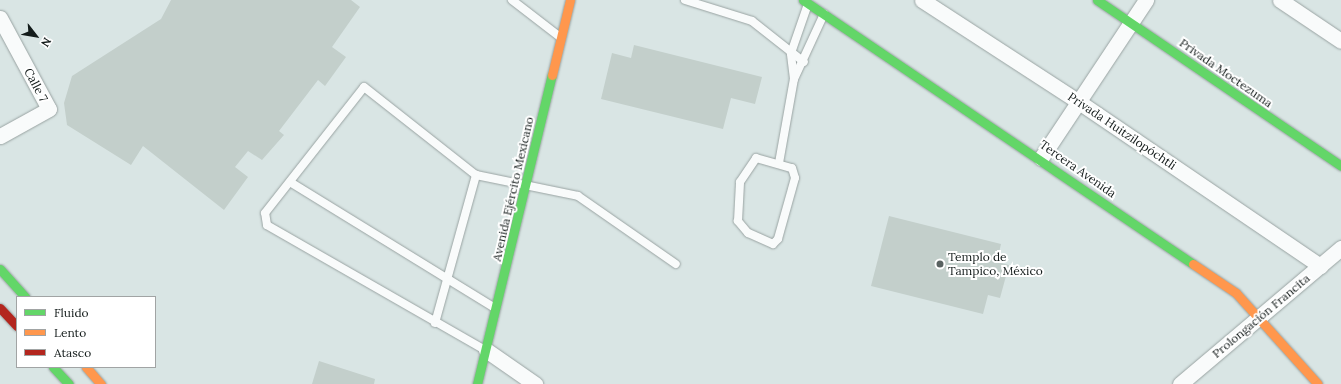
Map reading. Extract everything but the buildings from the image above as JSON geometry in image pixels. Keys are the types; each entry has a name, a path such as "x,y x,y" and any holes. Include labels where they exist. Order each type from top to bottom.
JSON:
{"street":[{"name":"Avenida Ejército Mexicano","path":"477,384 526,187 570,0"},
{"name":"Privada Huitzilopóchtli","path":"922,0 1079,102 1320,266"},
{"name":"Privada Moctezuma","path":"1097,0 1132,22 1341,166"},
{"path":"1041,158 1146,0"},
{"path":"1280,0 1341,41"},
{"name":"Tercera Avenida","path":"805,2 1041,158 1236,293 1318,384"},
{"name":"Calle 7","path":"0,18 49,109 0,136"},
{"name":"Prolongación Francita","path":"1180,384 1341,248"},
{"path":"0,268 24,296"},
{"path":"0,308 16,325"},
{"path":"486,350 535,384"},
{"path":"55,368 69,384"},
{"path":"87,368 101,384"}],"lane":[{"path":"512,0 561,38"},
{"path":"685,0 752,20 804,62"},
{"path":"779,163 794,78 791,53 805,2"},
{"path":"794,78 804,62 824,14"},
{"path":"486,350 435,323 267,225 265,213 364,87 476,175 526,187 578,196 676,264"},
{"path":"756,158 779,163 792,168 795,178 778,239 773,244 748,233 738,221 740,182 756,158"},
{"path":"435,323 476,175"},
{"path":"290,182 496,309"}],"traffic: fast":[{"path":"803,0 1193,264"},
{"path":"1097,0 1341,166"},
{"path":"477,384 552,75"},
{"path":"0,269 24,296"},
{"path":"54,368 69,384"}],"traffic: slow":[{"path":"552,75 570,0"},
{"path":"1193,264 1236,293 1318,384"},
{"path":"87,368 101,384"}],"traffic: jam":[{"path":"0,308 16,325"}],"place":[{"name":"Templo de Tampico, México","path":"940,264"}]}
